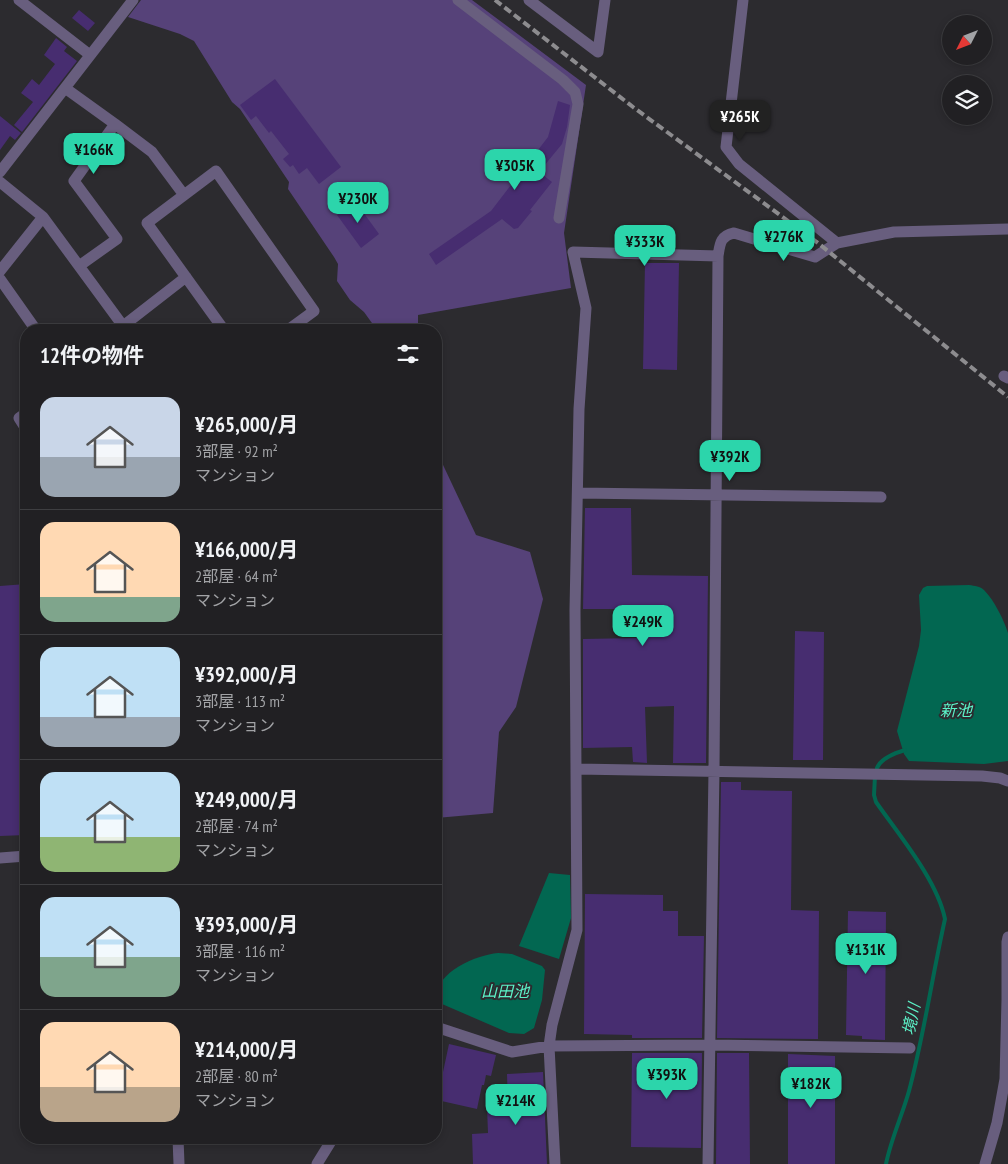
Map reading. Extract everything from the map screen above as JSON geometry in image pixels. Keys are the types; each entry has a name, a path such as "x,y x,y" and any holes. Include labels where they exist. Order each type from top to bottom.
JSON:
{"street":[{"path":"19,0 90,55"},
{"path":"0,172 133,0"},
{"path":"458,0 564,80 578,98 559,218"},
{"path":"529,0 598,52 605,0"},
{"path":"744,0 726,147 739,164 837,243"},
{"path":"65,88 152,152 184,195"},
{"path":"79,266 117,238 74,181 115,124"},
{"path":"220,324 147,223 216,171 314,311 296,324"},
{"path":"0,182 43,217 121,324"},
{"path":"0,270 43,217"},
{"path":"708,1164 714,770 718,256 720,240 727,234 734,233 815,257 837,243 894,232 1008,229"},
{"path":"555,1164 549,1046 552,1025 577,930 575,610 579,409 586,308 573,252 718,256"},
{"path":"129,324 186,277"},
{"path":"0,279 32,324"},
{"path":"578,493 882,497"},
{"path":"577,769 982,776 1008,781"},
{"path":"0,858 20,856"},
{"path":"985,1164 997,1123 1005,1079 1008,940"},
{"path":"442,1030 512,1052 549,1046 710,1045 910,1048"},
{"path":"178,1144 179,1164"},
{"path":"317,1164 329,1144"}],"shaded area":[{"path":"141,0 472,0 586,85 564,233 571,288 418,315 418,324 373,324 364,312 350,300 337,281 338,264 334,257 288,189 289,182 240,109 232,102 194,41 180,34 128,17"},
{"path":"442,463 476,535 530,552 543,599 516,707 499,732 493,813 442,817"}],"water":[{"name":"新池","path":"927,586 977,586 988,594 998,610 1008,633 1008,761 984,764 909,761 904,754 897,731 919,646 921,630 919,595 923,588"},
{"path":"549,873 570,875 571,918 559,959 519,946"},
{"name":"山田池","path":"489,954 512,954 542,966 545,970 542,1000 534,1028 524,1034 509,1033 442,1004 443,980 459,966"}],"building":[{"path":"79,10 95,23 88,31 72,18"},
{"path":"56,38 67,47 64,51 77,61 22,132 14,125 33,102 21,93 32,79 39,85 55,64 44,55"},
{"path":"275,79 341,167 319,184 307,168 299,174 293,165 290,167 283,159 289,154 271,131 269,133 256,116 251,120 240,105"},
{"path":"558,101 570,105 567,127 562,144 539,172 552,182 530,210 532,211 518,228 514,229 502,219 436,265 429,254 491,211 548,137"},
{"path":"0,116 21,133 15,140 10,136 0,150"},
{"path":"355,201 379,234 361,248 337,215"},
{"path":"645,263 679,263 677,370 643,369"},
{"path":"585,508 631,508 632,575 708,576 706,763 673,763 674,706 645,707 647,763 633,762 632,747 583,748 583,639 638,638 638,609 583,609"},
{"path":"20,584 20,835 0,836 0,586"},
{"path":"795,631 824,632 823,760 793,760"},
{"path":"721,782 741,782 741,790 792,791 791,910 819,911 818,1039 717,1038"},
{"path":"585,894 663,895 663,911 678,911 678,936 704,936 702,1038 632,1038 632,1035 584,1034"},
{"path":"848,911 886,912 885,1040 862,1039 862,1036 846,1035"},
{"path":"449,1044 496,1055 491,1076 486,1075 484,1085 482,1085 477,1109 442,1101 442,1077"},
{"path":"632,1053 702,1053 701,1148 631,1147"},
{"path":"717,1053 749,1053 750,1164 716,1164"},
{"path":"788,1054 835,1056 835,1164 788,1164"},
{"path":"543,1072 547,1164 473,1164 472,1134 488,1133 487,1107 508,1106 507,1074"}],"waterway":[{"name":"境川","path":"877,768 885,759 905,750"},
{"name":"境川","path":"875,776 874,795 876,802 926,874 941,904 945,919 914,1070 886,1164"}],"railway":[{"path":"495,0 633,107 818,243 1008,397"}]}
